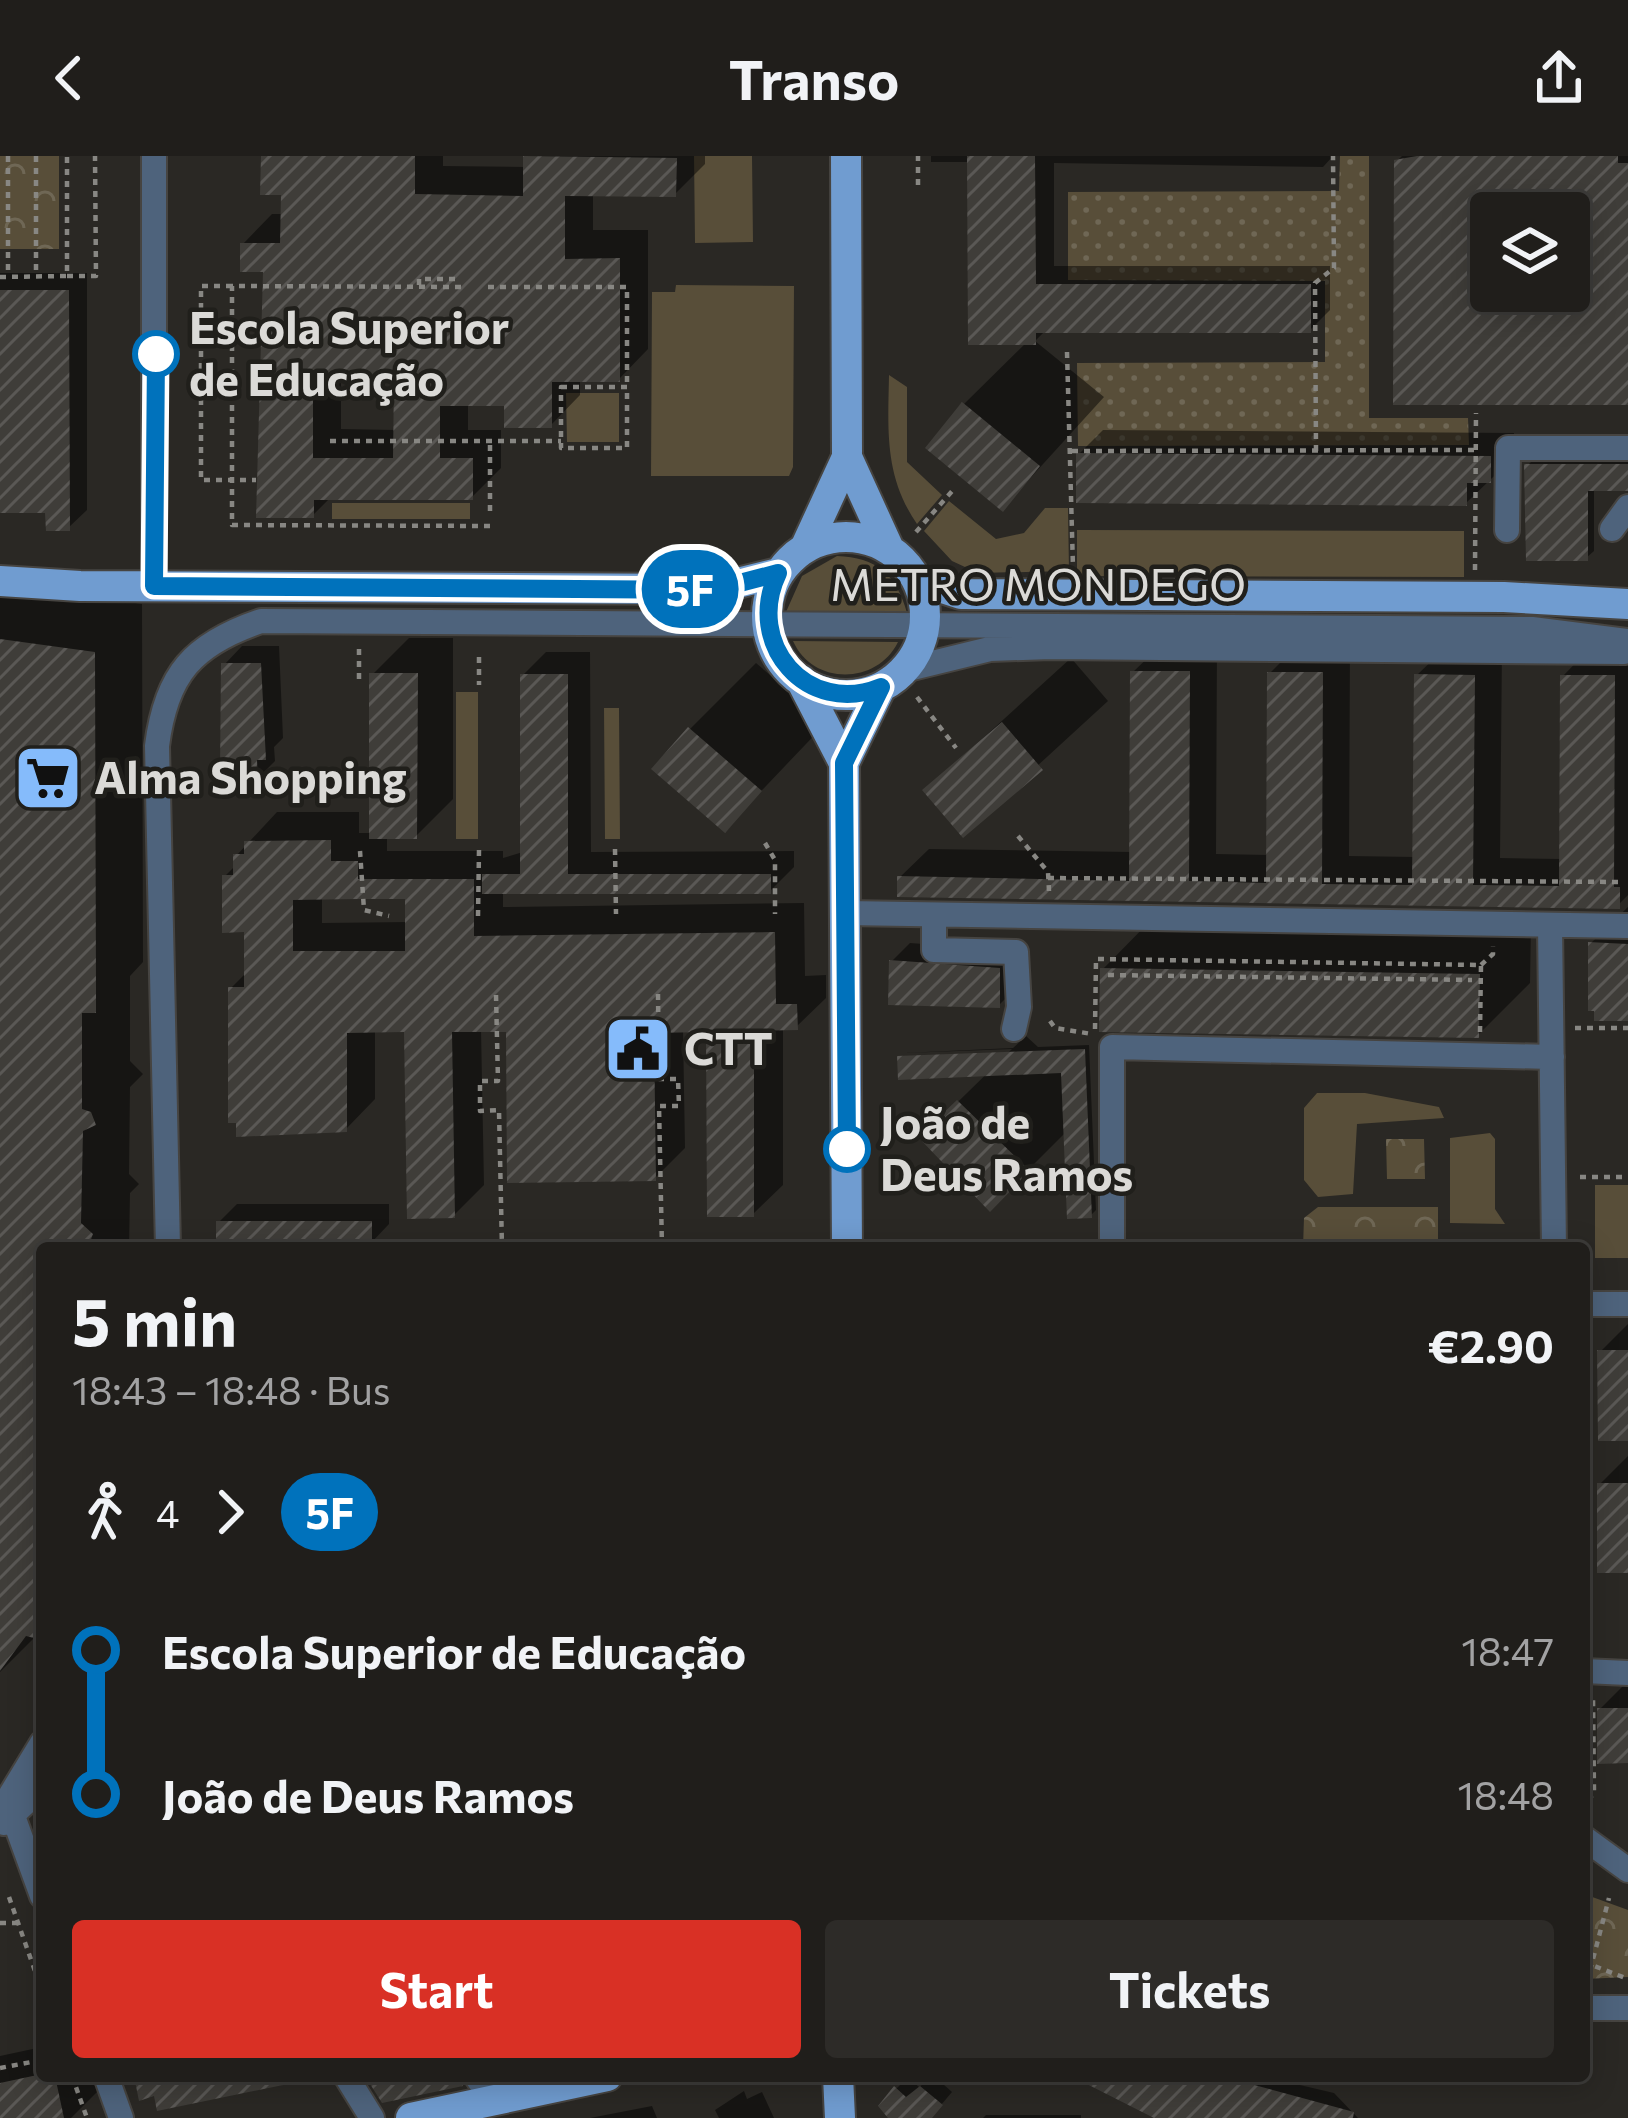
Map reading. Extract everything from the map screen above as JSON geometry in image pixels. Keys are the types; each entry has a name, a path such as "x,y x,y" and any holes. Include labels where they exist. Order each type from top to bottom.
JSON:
{"main road":[{"path":"846,156 847,457 806,547 778,573 766,608 775,652 800,680 844,763 847,1242"},
{"path":"844,763 900,685 925,627 918,580 902,540 847,457"},
{"path":"806,547 848,536 902,540"},
{"path":"0,581 713,590 778,573"},
{"path":"918,580 962,594 1504,597 1628,604"},
{"path":"800,680 844,696 900,685"},
{"path":"411,2118 484,2088 546,2082"},
{"path":"838,2082 840,2118"}],"street":[{"path":"154,156 154,586"},
{"path":"1507,530 1508,448 1628,448"},
{"path":"1612,529 1628,507"},
{"name":"METRO MONDEGO","path":"168,1242 157,746 162,707 193,656 226,633 261,621 1532,629 1628,641"},
{"path":"900,685 990,649 1628,652"},
{"path":"846,913 1628,926"},
{"path":"934,916 934,950 1016,952 1019,1007 1014,1029"},
{"path":"1550,925 1554,1242"},
{"path":"1112,1242 1112,1047 1552,1057"},
{"path":"1590,1304 1628,1304"},
{"path":"1590,1672 1628,1673"},
{"path":"4,1818 36,1755"},
{"path":"4,1818 36,1792"},
{"path":"4,1818 36,1885"},
{"path":"1590,1842 1628,1870"},
{"path":"1590,2008 1628,2008"},
{"path":"108,2082 121,2118"},
{"path":"350,2082 372,2118"}],"path":[{"path":"8,156 4,277 96,277 95,156"},
{"path":"36,156 36,277"},
{"path":"67,156 67,277"},
{"path":"918,156 918,185"},
{"path":"1316,451 1315,283 1334,268 1333,156"},
{"path":"256,480 201,480 201,286 461,283"},
{"path":"232,286 232,525 490,526"},
{"path":"488,286 627,286 627,387 627,448 561,448 561,388 627,387"},
{"path":"1067,352 1073,579"},
{"path":"1474,582 1476,413"},
{"path":"330,441 561,441"},
{"path":"490,441 490,512"},
{"path":"1072,451 1476,451"},
{"path":"902,540 954,489"},
{"path":"359,649 359,679"},
{"path":"479,657 479,685"},
{"path":"900,685 956,748"},
{"path":"1018,836 1048,878 1623,882"},
{"path":"765,843 775,860 775,914"},
{"path":"615,849 616,914"},
{"path":"478,916 479,850"},
{"path":"360,851 364,910 389,916"},
{"path":"1229,880 1229,892"},
{"path":"1364,880 1364,894"},
{"path":"1524,895 1525,881"},
{"path":"1095,1036 1096,959 1481,965 1481,1019"},
{"path":"1134,959 1134,969"},
{"path":"1165,969 1166,960"},
{"path":"1207,960 1207,970"},
{"path":"1236,970 1237,961"},
{"path":"1273,962 1273,971"},
{"path":"1302,971 1303,962"},
{"path":"1341,963 1341,972"},
{"path":"1373,963 1373,973"},
{"path":"1414,964 1414,973"},
{"path":"1443,973 1444,964"},
{"path":"1108,974 1472,980"},
{"path":"658,994 659,1079 678,1079 679,1106 659,1106 662,1242"},
{"path":"496,995 498,1081 480,1082 480,1111 499,1110 502,1242"},
{"path":"1050,1021 1055,1028 1084,1029"},
{"path":"1551,1028 1628,1028"},
{"path":"1553,1177 1628,1177"},
{"path":"1590,1712 1594,1793 1590,1798"},
{"path":"9,1898 36,1974"},
{"path":"1590,1957 1609,1898"},
{"path":"0,1923 18,1923"},
{"path":"1590,1964 1628,1978"},
{"path":"0,2068 36,2061"},
{"path":"74,2082 87,2118"}],"green space":[{"path":"0,156 59,156 59,249 0,249"},
{"path":"694,156 752,156 753,242 695,243"},
{"path":"1340,156 1369,156 1369,418 1468,418 1469,445 1078,446 1077,363 1325,362 1325,281 1068,280 1068,192 1339,191"},
{"path":"676,285 794,286 793,467 789,476 651,476 652,292 675,292"},
{"path":"889,375 907,387 907,462 942,495 917,524 893,470"},
{"path":"566,393 619,393 619,442 567,442"},
{"path":"949,501 996,539 1024,533 1045,508 1068,508 1069,571 978,573 952,561 924,531"},
{"path":"332,503 470,503 470,519 332,519"},
{"path":"1077,530 1464,531 1464,577 1077,576"},
{"path":"837,556 863,560 883,571 897,588 907,613 786,612 802,576"},
{"path":"793,641 898,642 876,666 845,674 815,666"},
{"path":"456,692 478,692 478,839 456,839"},
{"path":"604,708 619,708 620,839 605,839"},
{"path":"1317,1093 1365,1093 1439,1107 1444,1118 1357,1124 1353,1194 1318,1197 1304,1180 1304,1108"},
{"path":"1490,1133 1495,1139 1495,1209 1505,1224 1450,1223 1450,1138"},
{"path":"1386,1139 1424,1139 1425,1179 1387,1179"},
{"path":"1595,1185 1628,1185 1628,1258 1595,1258"},
{"path":"1318,1207 1438,1207 1438,1242 1303,1242 1304,1218"},
{"path":"1590,1896 1628,1910 1628,1977 1590,1979"}],"building":[{"path":"261,156 415,156 415,194 523,196 523,156 677,158 676,197 565,196 565,259 620,258 620,382 552,382 552,428 504,428 504,406 440,406 440,458 473,458 473,500 314,500 314,518 256,518 263,272 240,272 240,243 280,243 281,195 260,195","holes":["313,379 394,379 393,458 313,458"]},
{"path":"967,156 1035,156 1036,284 1311,284 1311,333 1036,333 1036,345 968,345"},
{"path":"1618,156 1618,163 1628,163 1628,405 1393,405 1394,160"},
{"path":"0,290 69,290 70,531 46,531 45,513 0,513"},
{"path":"962,402 1040,466 1003,512 925,448"},
{"path":"1076,453 1491,456 1491,483 1467,483 1467,506 1076,503"},
{"path":"1524,464 1628,464 1628,491 1588,491 1588,561 1526,561"},
{"path":"0,639 95,652 96,1013 82,1013 82,1109 91,1112 96,1125 83,1131 81,1223 93,1234 90,1242 36,1242 36,1638 26,1636 0,1671"},
{"path":"221,663 261,663 266,760 257,760 258,783 226,783 226,772 220,772"},
{"path":"1130,671 1190,671 1189,881 1266,883 1267,672 1323,672 1322,884 1412,885 1414,674 1475,675 1473,885 1559,886 1560,675 1615,675 1614,887 1620,887 1620,909 897,897 897,876 1129,881"},
{"path":"369,673 418,673 417,839 369,839"},
{"path":"520,674 568,674 568,874 771,874 771,894 482,894 482,874 520,874"},
{"path":"1002,722 1043,770 963,838 922,790"},
{"path":"688,727 762,791 725,833 651,769"},
{"path":"331,840 331,861 358,861 358,879 474,879 474,936 775,932 776,1004 797,1004 798,1030 754,1031 754,1217 707,1217 706,1032 654,1033 656,1181 507,1183 506,1032 452,1032 455,1218 407,1219 404,1032 347,1033 347,1132 236,1137 236,1123 228,1123 228,987 244,987 244,932 222,933 222,875 233,875 233,854 244,854 244,841","holes":["405,899 405,951 293,951 293,900"]},
{"path":"1588,942 1628,944 1628,1021 1594,1021 1594,1011 1588,1011"},
{"path":"889,960 1000,968 1000,1008 888,1005"},
{"path":"1100,968 1480,974 1479,1038 1099,1032"},
{"path":"1085,1049 1092,1218 1067,1219 1061,1073 898,1080 897,1056"},
{"path":"957,1100 1030,1171 990,1212 918,1137"},
{"path":"216,1221 372,1221 372,1242 216,1242"},
{"path":"1597,1350 1628,1350 1628,1441 1598,1441"},
{"path":"1597,1483 1628,1483 1628,1573 1597,1573"},
{"path":"1597,1708 1628,1708 1628,1763 1597,1764"},
{"path":"36,2075 36,2082 56,2082 64,2118 0,2118 0,2083"},
{"path":"135,2082 283,2082 157,2111 154,2096 139,2101"},
{"path":"369,2082 462,2082 463,2086 382,2103"},
{"path":"1083,2082 1243,2082 1354,2112 1353,2118 1154,2118"},
{"path":"894,2086 906,2097 920,2086 943,2105 932,2118 888,2118 878,2106"}],"bus line":[{"name":"5F","path":"156,354 154,586 713,590 778,573 766,608 767,626 786,668 825,693 844,696 881,687 844,763 847,1149"}],"place":[{"name":"Escola Superior de Educação","path":"156,354"},
{"name":"Alma Shopping","path":"48,778"},
{"name":"CTT","path":"638,1049"},
{"name":"João de Deus Ramos","path":"847,1149"}]}
